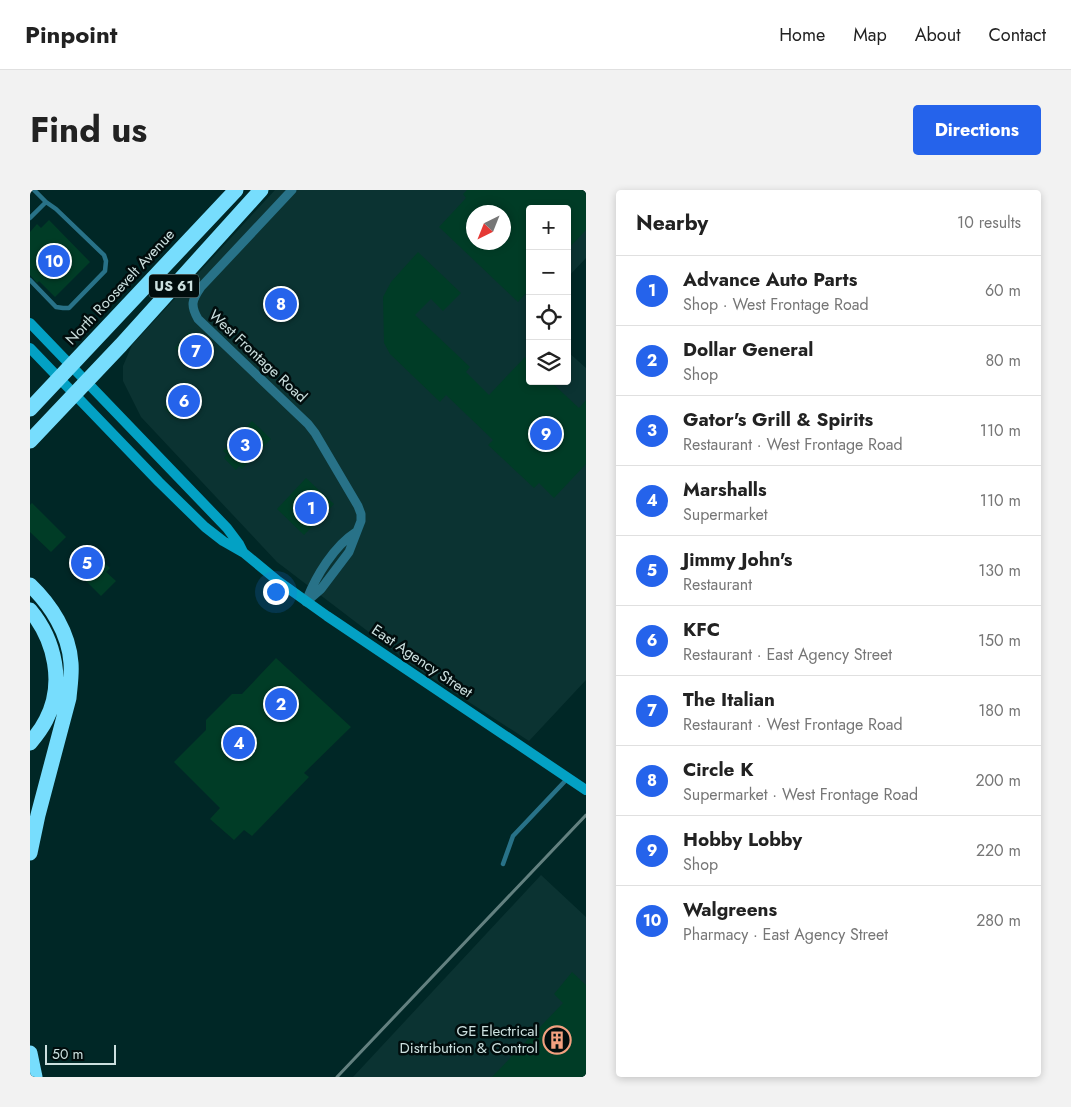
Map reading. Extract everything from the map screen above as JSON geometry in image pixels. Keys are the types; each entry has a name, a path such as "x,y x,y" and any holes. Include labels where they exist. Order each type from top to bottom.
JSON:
{"highway":[{"name":"North Roosevelt Avenue","path":"30,408 236,190"},
{"name":"US 61","path":"30,441 261,190"},
{"path":"30,585 39,593 51,609 60,625 68,646 71,662 71,682 69,698 38,815 30,853"},
{"path":"30,610 49,640 56,673 52,707 46,721 30,743"},
{"path":"30,1053 36,1077"}],"main road":[{"name":"East Agency Street","path":"30,323 227,528 244,553"},
{"name":"East Agency Street","path":"30,348 159,482 195,518 223,541 244,553 306,602 586,790"}],"street":[{"name":"West Frontage Road","path":"292,190 201,287 192,302 198,320 302,416 315,432 358,506 361,521 356,532 348,537 336,550 318,576 306,602"}],"lane":[{"path":"30,280 56,307 69,308 105,271 106,261 104,255 34,190"},
{"path":"30,218 46,202"},
{"path":"503,864 513,836 569,778"}],"shaded area":[{"path":"275,190 586,190 586,258 571,274 571,205 526,205 526,385 571,385 571,355 586,368 586,680 529,741 412,665 277,562 141,417 123,381 123,366 132,345"},
{"path":"541,875 586,917 586,1077 353,1077"}],"building":[{"path":"467,190 586,190 586,230 571,246 571,205 526,205 526,293 518,302 439,227 466,198 463,194"},
{"path":"49,220 90,262 55,297 30,275 30,232 37,224 41,228"},
{"path":"418,252 461,293 443,311 431,299 415,315 470,367 466,372 489,395 525,357 526,385 554,385 579,408 586,400 586,464 554,498 539,483 534,488 488,445 493,440 446,395 440,402 390,354 384,343 383,297 391,282"},
{"path":"189,332 213,354 199,370 175,348"},
{"path":"187,382 201,394 177,420 164,408"},
{"path":"252,421 271,439 242,469 239,466 236,470 224,458 227,454 223,451"},
{"path":"306,478 334,504 304,535 277,509"},
{"path":"32,503 66,537 51,552 30,532 30,505"},
{"path":"91,556 98,563 101,560 110,568 106,572 116,581 101,596 76,571"},
{"path":"276,658 351,727 304,773 309,777 252,836 244,830 234,840 210,819 220,808 174,762 206,730 206,720 232,694 242,694"},
{"name":"GE Electrical Distribution & Control","path":"572,972 586,985 586,1077 492,1077 563,1003 554,994"}],"railway":[{"path":"337,1077 586,815"}],"place":[{"name":"Walgreens","path":"54,261"},
{"name":"Circle K","path":"281,304"},
{"name":"The Italian","path":"196,351"},
{"name":"KFC","path":"184,401"},
{"name":"Hobby Lobby","path":"546,434"},
{"name":"Gator's Grill & Spirits","path":"245,445"},
{"name":"Advance Auto Parts","path":"311,508"},
{"name":"Jimmy John's","path":"87,563"},
{"name":"Dollar General","path":"281,704"},
{"name":"Marshalls","path":"239,743"},
{"name":"GE Electrical Distribution & Control","path":"557,1040"}]}
